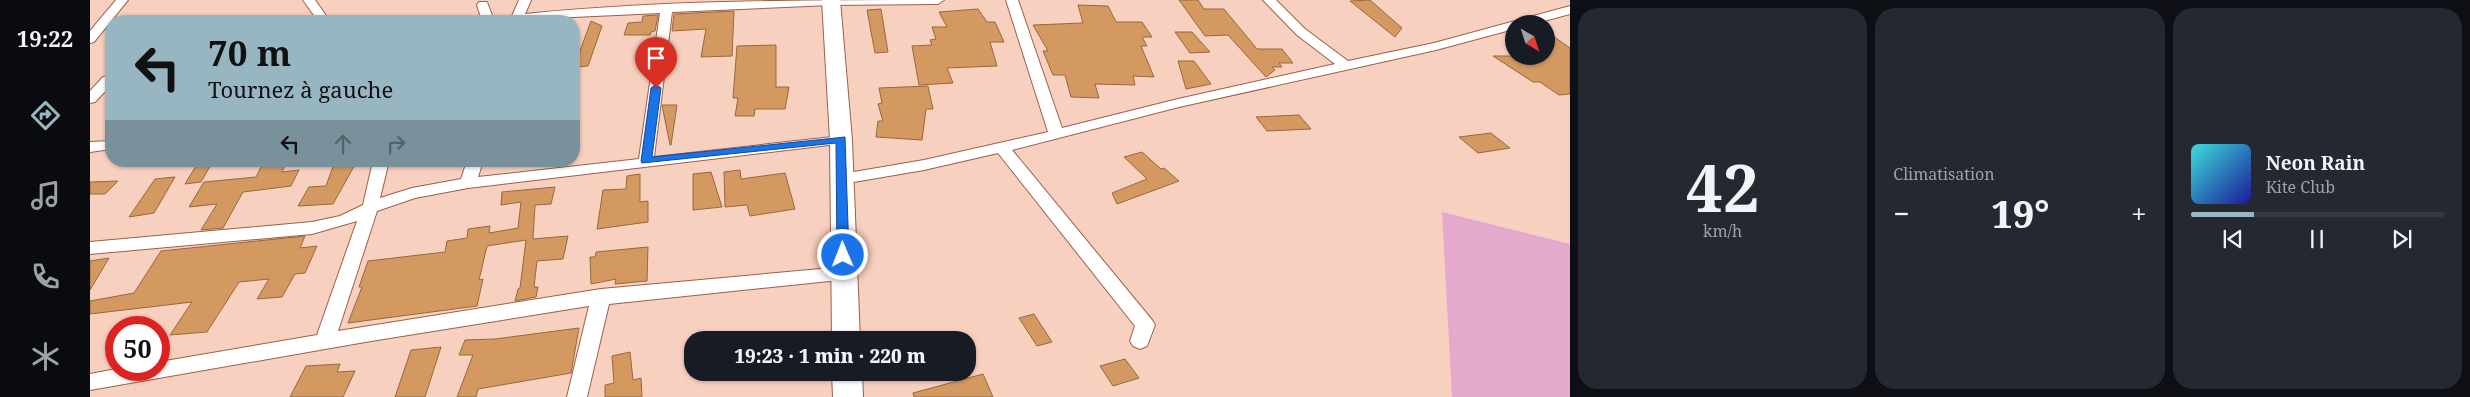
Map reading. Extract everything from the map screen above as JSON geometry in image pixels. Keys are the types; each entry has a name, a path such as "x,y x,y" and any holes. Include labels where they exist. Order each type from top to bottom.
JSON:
{"main road":[{"path":"831,1 841,140 846,331"},
{"path":"847,381 848,397"}],"street":[{"path":"110,15 122,0"},
{"path":"309,0 320,15"},
{"path":"518,15 525,0"},
{"path":"562,15 666,9 715,3 938,0"},
{"path":"1012,0 1056,133"},
{"path":"1269,0 1301,32 1346,66"},
{"path":"483,5 486,15"},
{"path":"646,161 666,9"},
{"path":"1551,15 1570,10"},
{"path":"90,39 105,21"},
{"path":"842,179 924,165 1002,148 1056,133 1436,46 1505,27"},
{"path":"90,80 105,80"},
{"path":"90,99 105,84"},
{"path":"90,248 312,228 345,220 370,208 412,193 468,183 841,140"},
{"path":"90,147 105,145"},
{"path":"1002,148 1145,325 1140,341"},
{"path":"324,343 370,208 380,167"},
{"path":"468,183 473,167"},
{"path":"90,382 601,296 728,282 843,274"},
{"path":"577,397 601,296"}],"shaded area":[{"path":"1442,212 1570,244 1570,397 1452,397"}],"building":[{"path":"1179,0 1198,0 1204,9 1224,9 1257,49 1282,49 1293,63 1279,63 1282,67 1272,67 1275,70 1266,77 1228,35 1205,36"},
{"path":"1370,0 1402,28 1395,37 1350,1"},
{"path":"1078,5 1108,6 1116,22 1142,22 1152,37 1142,37 1147,46 1141,46 1154,77 1133,76 1135,85 1095,84 1099,98 1071,97 1065,75 1053,75 1043,51 1048,51 1033,25 1083,23"},
{"path":"881,9 888,52 875,53 867,10"},
{"path":"978,9 987,22 995,22 1004,42 990,42 997,66 947,68 953,83 919,85 912,46 932,45 930,40 936,39 932,27 947,27 939,12"},
{"path":"734,11 732,56 701,57 706,29 672,31 674,14"},
{"path":"658,15 655,31 651,32 650,35 624,35 628,23 642,22 643,16"},
{"path":"591,21 602,26 588,66 580,67 580,51"},
{"path":"1175,32 1192,32 1210,52 1190,53"},
{"path":"1555,37 1570,48 1570,94 1559,95 1540,82 1533,82 1507,65 1555,65"},
{"path":"776,45 776,87 789,87 785,109 755,109 754,116 735,116 738,98 733,98 737,46"},
{"path":"1493,56 1505,56 1505,64"},
{"path":"1178,61 1194,61 1211,84 1186,89"},
{"path":"928,86 933,109 926,109 922,140 876,137 878,121 883,121 878,104 882,103 879,88"},
{"path":"662,105 677,105 671,145 670,145"},
{"path":"1299,115 1311,129 1267,131 1256,117"},
{"path":"1491,133 1510,148 1478,153 1459,137"},
{"path":"1142,152 1161,169 1164,168 1179,181 1117,204 1112,193 1147,179 1124,157"},
{"path":"195,167 210,167 201,182 185,184"},
{"path":"261,167 284,167 282,172 299,170 291,186 243,192 223,228 201,230 217,204 189,207 204,182 256,177"},
{"path":"333,167 354,167 333,204 298,206 309,187 326,186"},
{"path":"740,170 741,179 785,173 795,209 750,216 747,205 725,207 724,172"},
{"path":"711,172 722,207 693,210 693,174"},
{"path":"640,174 640,202 648,201 648,222 597,229 603,190 626,189 627,176"},
{"path":"175,177 154,213 129,217 155,179"},
{"path":"118,181 105,194 90,194 90,182"},
{"path":"555,187 551,204 535,205 533,239 568,236 563,259 537,261 534,287 538,287 536,297 515,301 518,289 520,288 526,240 487,246 479,280 483,279 477,306 348,323 362,287 359,287 368,261 445,252 447,241 467,238 468,229 490,226 489,233 518,228 521,202 501,205 502,192"},
{"path":"305,236 300,248 317,246 305,273 295,274 282,297 257,299 269,279 239,282 207,332 170,335 192,302 90,314 90,301 134,293 161,251"},
{"path":"648,247 647,281 615,284 616,279 591,284 590,257 595,257 596,252"},
{"path":"109,258 90,290 90,261"},
{"path":"1034,314 1052,342 1037,346 1019,318"},
{"path":"579,328 571,373 478,389 476,397 457,397 473,355 459,355 465,340 495,339"},
{"path":"441,347 425,397 395,397 411,350"},
{"path":"630,352 633,380 641,378 642,397 605,397 605,385 614,383 612,356"},
{"path":"1125,359 1139,378 1113,386 1100,366"},
{"path":"340,364 337,372 355,371 343,397 290,397 306,366"},
{"path":"983,374 993,397 914,397 913,393 957,381 976,381 976,376"}],"route":[{"path":"656,88 646,161 841,140 843,255"}]}
